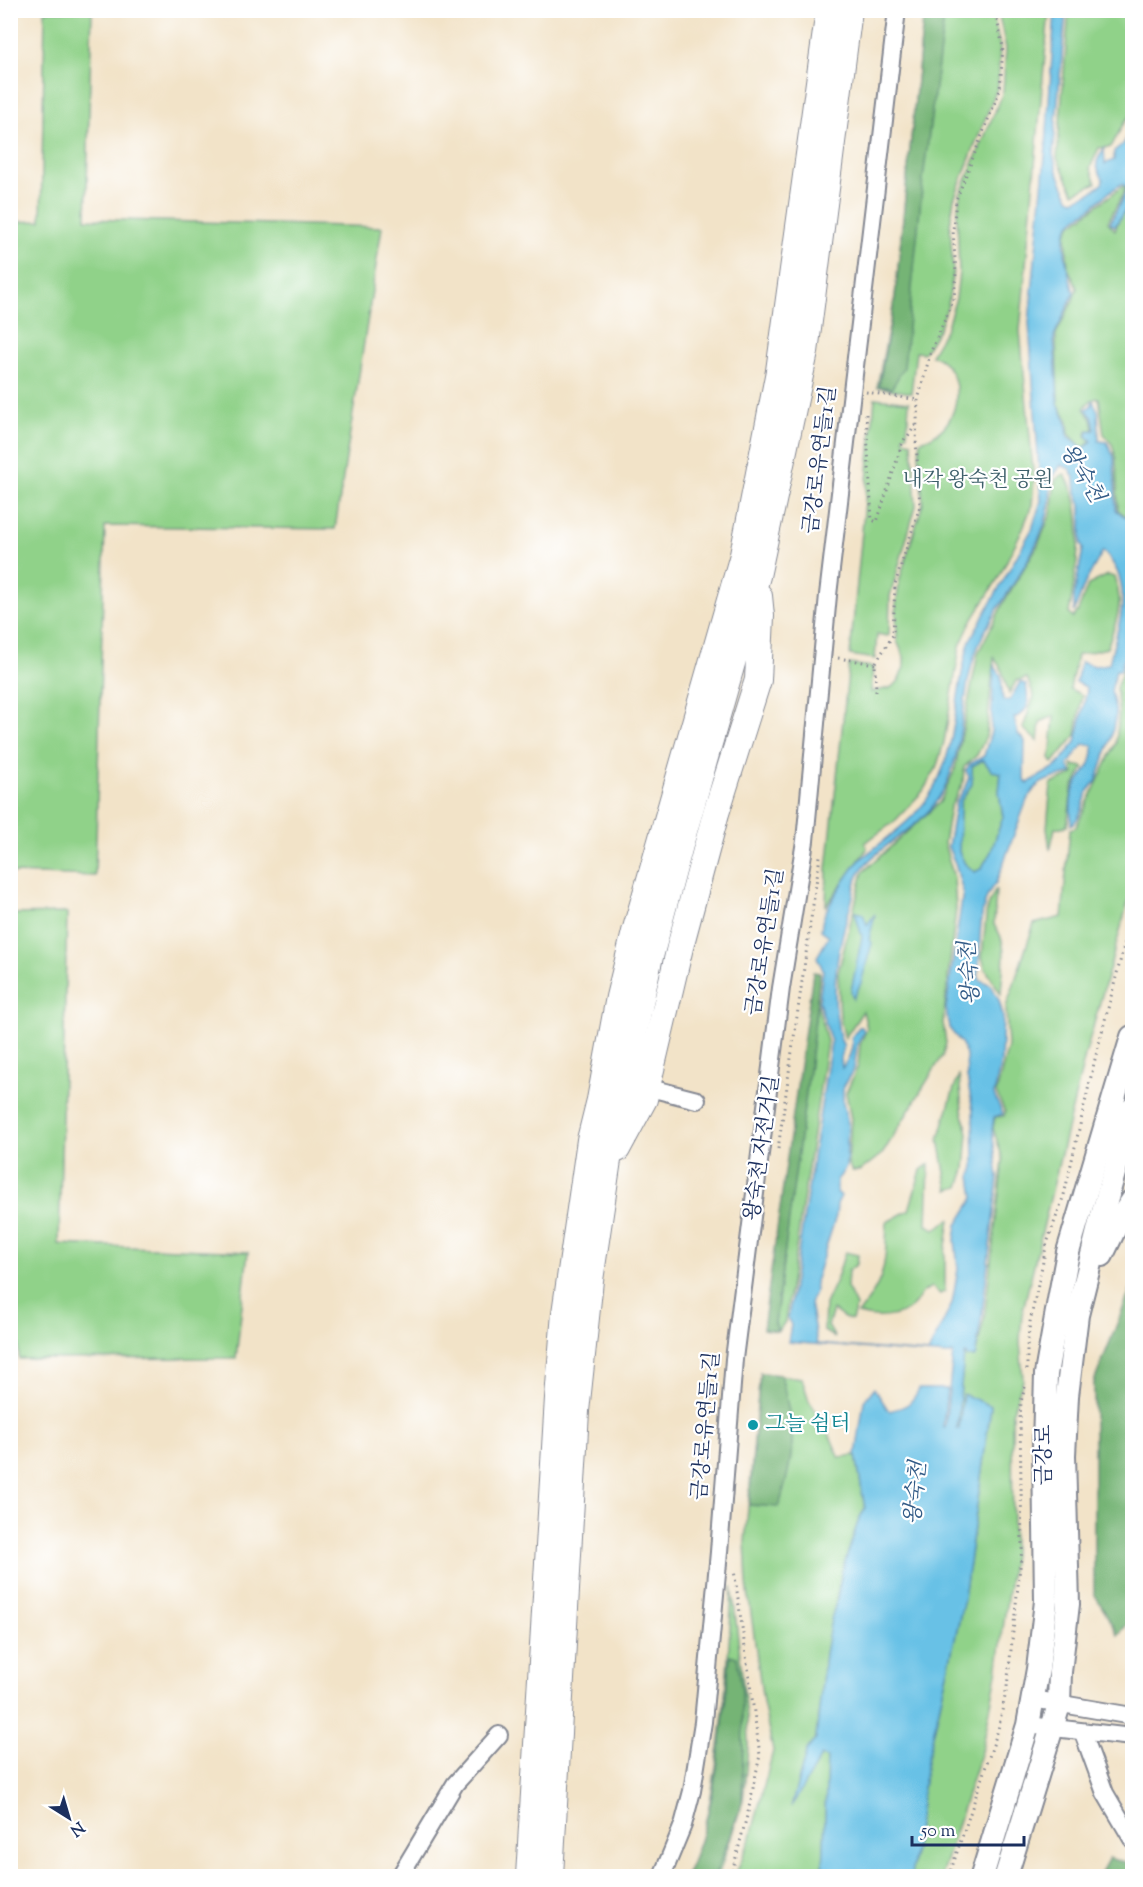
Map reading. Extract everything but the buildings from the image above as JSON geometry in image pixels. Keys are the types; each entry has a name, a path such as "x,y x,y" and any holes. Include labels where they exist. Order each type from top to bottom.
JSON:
{"highway":[{"path":"529,1876 565,1313 590,1140 600,1100 619,997 635,932 743,555 779,371 829,10"},
{"path":"550,1876 576,1411 590,1280 606,1174 626,1064 649,960 757,576 805,352 849,10"},
{"path":"606,1174 644,1099 680,947 716,813 758,680 761,616 757,576"}],"main road":[{"name":"금강로","path":"982,1876 1028,1725 1046,1601 1044,1446 1046,1374 1068,1252 1132,1037"},
{"name":"금강로","path":"1006,1876 1059,1705 1060,1672 1068,1604 1064,1455 1067,1396 1077,1315 1132,1109"},
{"path":"1132,1141 1118,1183 1116,1197 1123,1198 1132,1188"},
{"path":"1067,1396 1098,1265 1118,1222 1132,1201"}],"street":[{"name":"금강로유연들1길","path":"662,1876 683,1825 692,1791 703,1722 734,1359 781,988 805,841 828,595 897,10"},
{"path":"646,1087 697,1100"},
{"path":"1033,1699 1132,1716"},
{"path":"1028,1725 1132,1737"},
{"path":"1083,1733 1105,1793 1132,1839"},
{"path":"400,1876 455,1784 499,1735"}],"path":[{"path":"876,692 875,664 893,635 896,584 920,506 916,441 918,400 931,351 954,299 956,273 953,230 956,200 1000,90 1003,47 995,10"},
{"path":"866,392 918,400"},
{"path":"866,408 872,520 878,522 902,444 918,420"},
{"path":"836,657 875,664"},
{"name":"왕숙천 자전거길","path":"777,1157 820,852"},
{"path":"731,1876 758,1765 760,1745 733,1564"}],"green space":[{"path":"45,11 92,11 86,219 382,227 335,529 105,526 95,876 11,873 13,525 10,524 10,222 41,221"},
{"path":"924,11 992,11 1000,47 998,86 954,199 950,224 953,271 948,305 939,329 926,350 923,353 916,352 911,393 877,387 895,297"},
{"path":"924,11 945,11 923,179 904,367 892,388 879,386 895,297"},
{"name":"내각 왕숙천 공원","path":"998,11 1049,11 1020,331 1034,480 1032,505 999,577 971,622 960,646 944,742 936,769 923,791 895,821 865,843 867,849 826,906 827,869 849,664 873,667 871,692 890,688 898,682 904,667 904,657 897,641 896,605 900,578 923,503 919,459 920,441 941,430 950,418 956,398 956,387 948,368 941,360 931,355 946,329 956,298 959,272 957,215 960,195 1003,92 1006,48"},
{"path":"1069,11 1132,11 1132,113 1111,147 1099,148 1090,168 1096,183 1074,193 1057,158"},
{"path":"1123,186 1126,188 1108,222 1115,230 1121,215 1126,212 1132,214 1132,520 1118,510 1116,458 1112,444 1104,435 1099,398 1090,401 1084,409 1092,419 1094,430 1087,430 1086,436 1091,440 1085,447 1081,446 1069,434 1068,421 1058,403 1056,334 1077,288 1068,268 1066,234 1070,226"},
{"name":"내각 왕숙천 공원","path":"875,398 909,402 907,435 904,435 904,440 912,442 916,506 890,596 889,635 877,634 875,659 850,655"},
{"path":"1064,474 1072,489 1076,505 1079,542 1069,613 1073,618 1088,585 1108,575 1114,577 1119,596 1116,621 1107,648 1077,655 1070,689 1082,695 1076,735 1053,763 1050,759 1054,716 1040,722 1038,742 1023,728 1034,696 1027,678 1016,681 1009,694 1001,668 994,658 986,737 977,755 964,767 963,783 950,808 944,843 954,878 956,909 943,1023 946,1043 943,1055 883,1153 860,1171 852,1171 848,1164 851,1119 846,1093 858,1066 860,1045 867,1028 863,1011 845,1038 840,1019 838,973 863,872 940,802 955,769 978,653 1005,600 1038,545 1051,513 1055,480"},
{"path":"1132,646 1132,888 1085,1056 1022,1314 1020,1341 1023,1380 1012,1413 1013,1554 997,1674 983,1745 941,1876 911,1876 926,1766 964,1598 991,1407 963,1394 959,1429 957,1429 964,1354 975,1357 984,1319 1003,1160 993,1128 995,1117 1004,1116 1005,1112 996,1093 1008,1047 1006,1007 1034,924 1062,917 1070,829 1076,827 1116,743 1119,713 1116,688"},
{"path":"983,760 992,771 1001,772 999,792 1003,817 991,852 981,869 975,872 965,864 959,852 960,802 972,784 972,766"},
{"path":"1072,765 1084,767 1072,789 1067,826 1055,828 1050,850 1047,828 1051,784 1074,774"},
{"path":"996,889 994,925 999,932 1004,949 1001,994 985,968 982,957 987,907"},
{"path":"67,913 59,1244 248,1252 236,1358 19,1359 16,1279 10,1278 11,914"},
{"path":"813,972 820,973 775,1323 778,1331 763,1329"},
{"path":"817,1003 827,1041 785,1322 778,1331 775,1323"},
{"path":"959,1075 962,1110 968,1133 965,1169 959,1187 948,1190 939,1139"},
{"path":"929,1164 927,1225 935,1229 950,1219 945,1253 945,1291 940,1294 932,1287 927,1289 912,1307 893,1316 871,1317 858,1314 883,1271 887,1222 909,1210 921,1170"},
{"path":"845,1252 858,1255 857,1264 848,1271 847,1287 856,1306 852,1320 844,1318 833,1310 828,1326 835,1338 824,1331 825,1304 837,1278"},
{"path":"1132,1286 1132,1619 1118,1635 1094,1593 1094,1382"},
{"path":"760,1373 802,1378 809,1401 825,1424 839,1457 856,1455 865,1509 859,1519 842,1571 825,1654 816,1738 807,1750 792,1803 821,1756 827,1758 823,1876 735,1876 751,1837 773,1751 763,1702 747,1584 745,1542"},
{"path":"760,1373 781,1375 790,1419 791,1454 779,1507 749,1505"},
{"path":"732,1586 747,1718 748,1746 743,1801 718,1876 686,1876 699,1845 711,1797 726,1687"},
{"path":"730,1655 737,1657 742,1691 742,1803 715,1876 686,1876 697,1851 712,1796 721,1740"},
{"path":"1109,1858 1131,1865 1132,1876 1099,1876"}],"water":[{"name":"왕숙천","path":"1055,11 1066,11 1053,155 1057,171 1069,198 1074,200 1090,193 1102,184 1103,179 1097,164 1098,158 1104,149 1105,164 1114,160 1114,151 1124,143 1132,126 1132,212 1125,210 1115,226 1110,223 1126,192 1127,187 1122,184 1070,224 1065,238 1065,248 1074,293 1054,336 1058,404 1066,421 1068,436 1081,447 1086,447 1092,441 1087,436 1088,431 1095,430 1093,418 1086,409 1093,401 1098,411 1099,441 1107,442 1114,457 1116,510 1132,522 1130,642 1120,671 1116,670 1111,691 1116,714 1111,738 1096,782 1088,791 1076,821 1071,825 1072,795 1093,755 1093,746 1083,744 1068,765 1072,773 1040,784 1031,793 982,913 978,975 980,980 991,985 999,1000 1003,1016 1001,1061 994,1095 1003,1114 994,1117 992,1130 998,1177 982,1314 975,1357 966,1357 964,1354 957,1429 959,1429 963,1394 991,1406 964,1598 926,1766 911,1876 823,1876 827,1758 821,1756 791,1807 807,1750 816,1738 831,1619 842,1571 859,1519 865,1509 856,1455 864,1401 874,1388 889,1411 907,1404 919,1389 947,1389 943,1427 945,1428 953,1353 948,1355 788,1342 791,1325 788,1319 831,1042 819,1002 823,970 817,957 829,936 821,930 823,918 847,877 861,859 911,818 935,786 948,751 970,640 1032,529 1041,501 1029,323 1046,146","holes":["1061,465 1070,469 1081,505 1083,549 1074,596 1074,612 1085,583 1103,551 1120,577 1122,605 1109,664 1095,666 1081,662 1076,682 1086,687 1087,691 1076,742 1057,766 1028,783 1024,780 1025,741 1018,734 1014,718 1024,712 1028,704 1026,684 1020,682 1010,700 1003,701 1001,676 994,665 991,732 984,756 970,764 966,770 969,777 956,802 948,847 963,892 946,1008 949,1028 962,1044 966,1055 973,1111 974,1167 971,1176 974,1198 957,1225 955,1240 958,1269 952,1304 928,1353 817,1344 810,1303 816,1290 815,1282 841,1196 837,1192 837,1181 846,1167 848,1123 843,1103 843,1086 854,1069 857,1046 864,1031 862,1027 859,1027 851,1038 849,1058 842,1068 841,1058 844,1046 837,1020 835,990 840,947 855,884 858,875 873,857 931,809 948,781 959,741 974,657 982,637 1037,542 1050,501 1050,481","983,760 992,771 1001,773 999,792 1003,817 991,852 981,869 975,872 965,864 959,852 960,802 972,784 972,766"]},
{"path":"855,912 863,914 867,925 875,914 869,939 872,943 861,983 853,999 851,991 862,937"}],"place":[{"name":"그늘 쉼터","path":"753,1425"}]}
